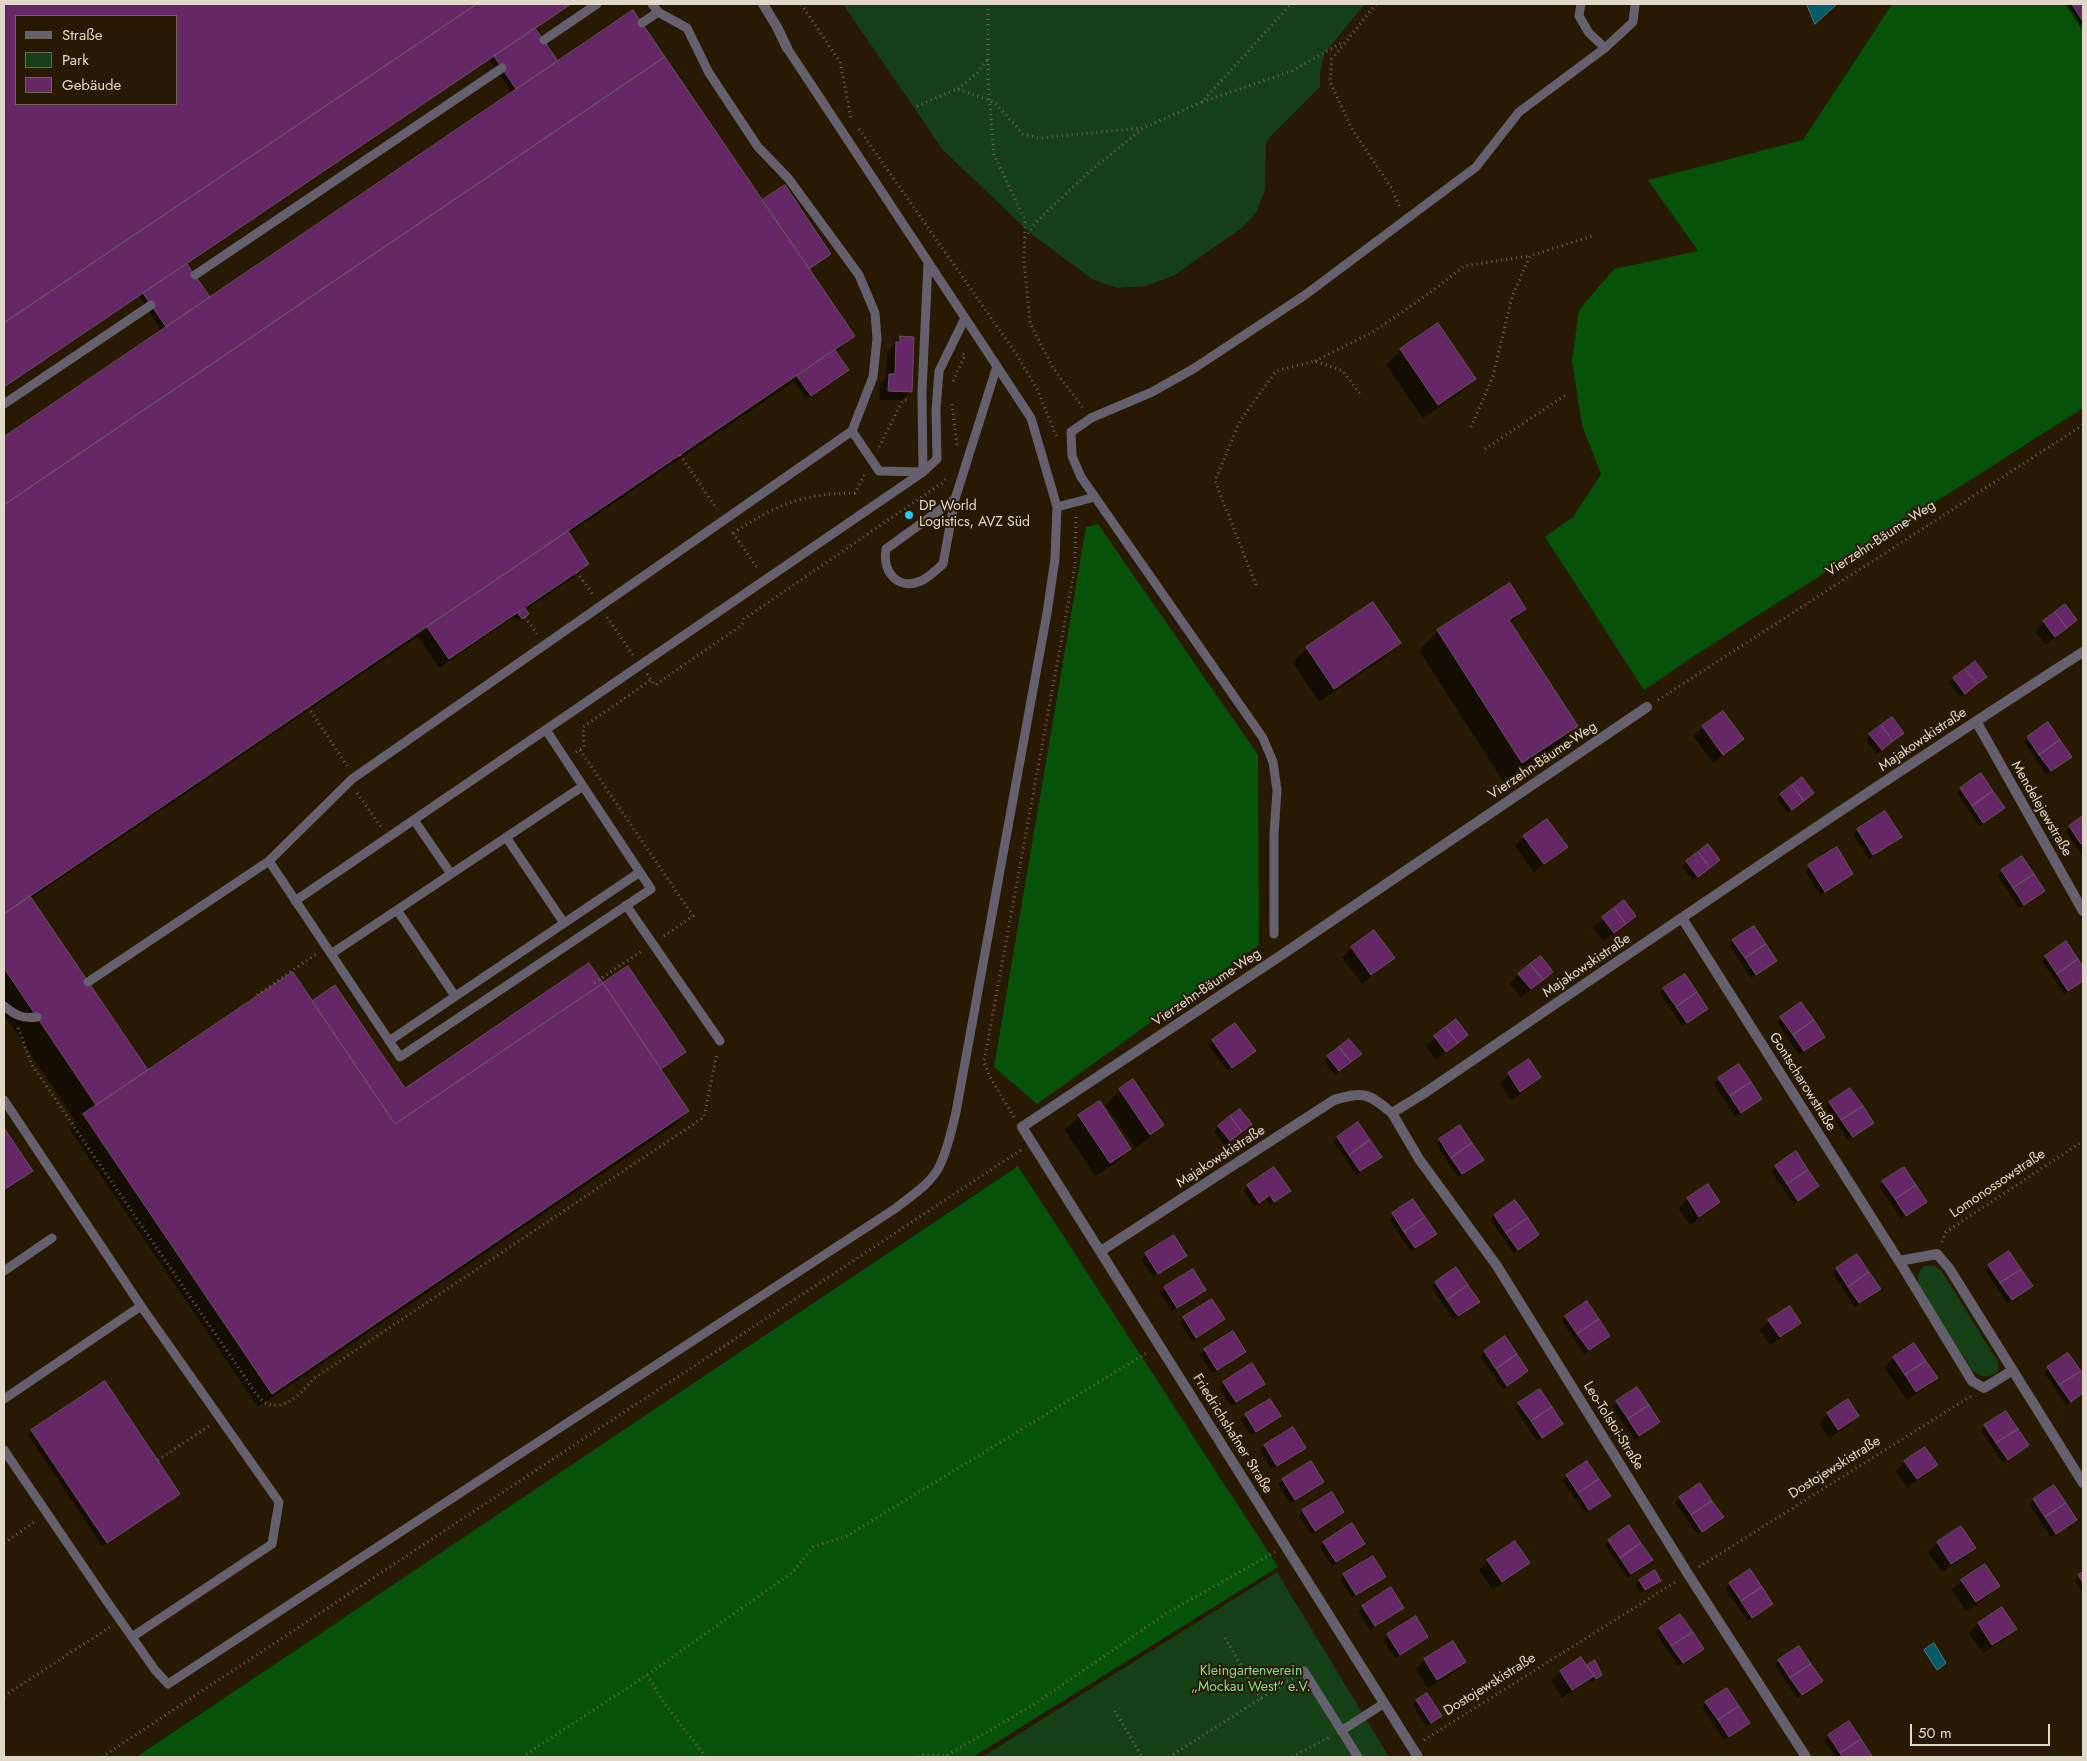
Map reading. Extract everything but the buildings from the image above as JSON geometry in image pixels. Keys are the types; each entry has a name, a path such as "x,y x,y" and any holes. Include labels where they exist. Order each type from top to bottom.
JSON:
{"street":[{"path":"763,4 787,48"},
{"name":"Majakowskistraße","path":"1101,1251 1334,1100 1354,1094 1372,1096 1392,1113 1423,1094 1976,721 2083,652"},
{"name":"Vierzehn-Bäume-Weg","path":"1022,1127 1280,956 1647,707"},
{"name":"Mendelejewstraße","path":"1976,721 2083,911"},
{"name":"Gontscharowstraße","path":"1682,918 1899,1261 1972,1381 1984,1388"},
{"name":"Leo-Tolstoi-Straße","path":"1392,1113 1420,1159 1497,1266 1683,1566 1806,1757"},
{"name":"Friedrichshafner Straße","path":"1022,1127 1418,1757"},
{"path":"1899,1261 1936,1254 1949,1268 2083,1483"},
{"path":"1984,1388 2013,1370"}],"lane":[{"path":"544,40 597,4"},
{"path":"88,982 269,861 352,779 852,431 873,378 877,339 875,313 860,275 788,178 758,147 709,73 687,28 658,12 652,4"},
{"path":"1581,4 1579,16 1589,34 1605,48"},
{"path":"1274,934 1274,834 1277,790 1273,762 1263,738 1081,477 1072,456 1071,432 1091,418 1152,392 1193,369 1305,295 1404,219 1476,167 1519,112 1605,48 1633,22 1635,4"},
{"path":"642,23 658,12"},
{"path":"4,1450 155,1670 168,1684 896,1208 923,1187 940,1166 949,1141 956,1112 1047,613 1055,559 1057,507 1032,418 787,48"},
{"path":"194,275 502,68"},
{"path":"923,472 922,399 928,263"},
{"path":"4,404 151,305"},
{"path":"295,901 923,472 937,459 936,410 939,371 965,318"},
{"path":"955,499 886,549 884,559 886,569 892,577 901,582 911,584 921,581 943,564 955,499 997,366"},
{"path":"852,431 880,470 923,472"},
{"path":"1057,507 1095,497"},
{"path":"269,861 400,1057 651,889 546,730"},
{"path":"328,950 397,910 583,786"},
{"path":"414,820 451,874"},
{"path":"506,837 564,922"},
{"path":"389,1041 640,872"},
{"path":"626,905 720,1041"},
{"path":"397,910 455,996"},
{"path":"4,1006 12,1014 24,1018 36,1017"},
{"path":"4,1100 141,1306 279,1502 272,1544 132,1637"},
{"path":"4,1271 52,1238"},
{"path":"4,1399 141,1306"},
{"path":"1304,1671 1358,1757"},
{"path":"1342,1730 1383,1704"}],"path":[{"path":"801,4 840,62 850,117 1017,355 1037,389 1060,447"},
{"path":"988,4 989,100 994,155 1025,220 1024,260 1030,323 1053,368 1091,418"},
{"path":"1202,102 1291,4"},
{"path":"1376,4 1332,59 1330,82 1352,129 1392,190 1404,219"},
{"path":"1024,239 1038,220 1080,180 1143,128 1202,102 1292,71 1346,41"},
{"path":"917,106 957,89 977,73 988,59"},
{"path":"957,89 989,100 997,105 1023,134 1039,138 1143,128"},
{"path":"1256,585 1215,481 1240,421 1276,371 1314,361 1373,332 1431,292 1464,266 1530,256 1595,235"},
{"path":"1471,427 1493,376 1512,296 1530,256"},
{"path":"1314,361 1343,372 1360,394"},
{"path":"1485,449 1566,394"},
{"path":"733,533 782,505 803,498 831,493 855,493 903,400 922,399"},
{"name":"Vierzehn-Bäume-Weg","path":"1647,707 2083,425"},
{"path":"1022,1127 1008,1109 984,1062 1075,566 1075,502"},
{"path":"525,616 544,645"},
{"path":"564,759 584,747 583,727 651,680"},
{"path":"257,994 328,950"},
{"path":"12,1014 32,1065 257,1395 266,1404 279,1405 299,1396 313,1379 704,1117 720,1041"},
{"name":"Lomonossowstraße","path":"1936,1254 1946,1232 2083,1141"},
{"path":"102,1757 1032,1142"},
{"path":"522,1757 647,1676 793,1572 813,1548 847,1536 1160,1345"},
{"name":"Dostojewskistraße","path":"1699,1567 1984,1388"},
{"path":"158,1460 220,1418"},
{"path":"4,1543 47,1514"},
{"path":"918,1757 923,1755 946,1756 1033,1705 1167,1613 1286,1546"},
{"name":"Dostojewskistraße","path":"1412,1748 1682,1578"},
{"path":"4,1696 120,1620"},
{"path":"1225,1638 1261,1699"},
{"path":"1169,1757 1304,1671"},
{"path":"647,1676 665,1704 706,1757"},
{"path":"1114,1711 1142,1757"},
{"path":"1292,1757 1342,1730"}],"green space":[{"path":"843,4 1365,4 1324,54 1320,73 1320,87 1266,143 1265,190 1256,213 1242,228 1173,276 1146,286 1117,288 1092,279 1030,233 942,149"},
{"path":"1892,4 2068,4 2083,27 2083,408 1694,656 1644,690 1545,537 1573,517 1601,474 1582,425 1572,361 1579,310 1614,269 1698,251 1648,180 1803,140"},
{"path":"1098,524 1258,755 1259,945 1037,1104 994,1067 1086,527"},
{"path":"1018,1166 1278,1567 973,1757 136,1757"},
{"path":"1924,1266 1934,1266 1941,1270 1998,1362 1998,1372 1985,1376 1973,1371 1920,1289 1918,1279"},
{"name":"Kleingartenverein „Mockau West“ e.V.","path":"1277,1572 1389,1757 982,1757"}],"water":[{"path":"1807,4 1837,4 1815,24"},
{"path":"1934,1643 1946,1663 1937,1670 1924,1650"}],"place":[{"name":"DP World Logistics, AVZ Süd","path":"909,515"}]}
